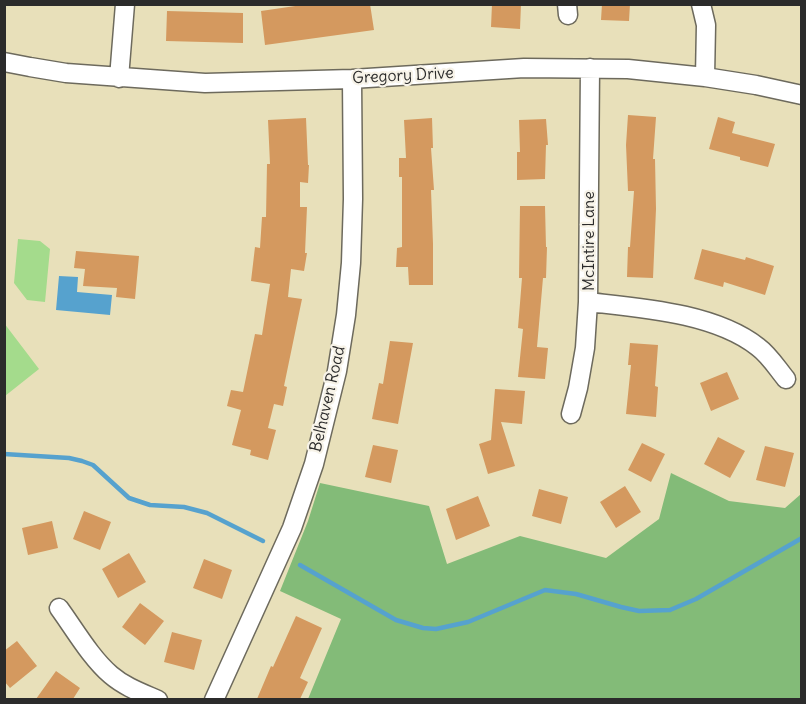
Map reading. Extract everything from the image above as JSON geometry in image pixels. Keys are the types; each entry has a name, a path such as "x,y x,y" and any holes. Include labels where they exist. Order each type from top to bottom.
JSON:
{"street":[{"path":"119,78 125,4"},
{"path":"701,4 706,25 705,77"},
{"name":"Gregory Drive","path":"4,62 66,73 205,83 351,79 524,68 628,69 705,77 801,96"},
{"name":"McIntire Lane","path":"571,414 585,348 588,302 590,68"},
{"name":"Belhaven Road","path":"214,699 292,528 314,464 337,371 351,263 353,199 351,79"},
{"path":"588,302 647,309 721,327 744,337 760,348 786,379"},
{"path":"59,608 100,666 133,689 158,699"}],"green space":[{"path":"18,239 40,241 50,249 45,302 27,300 14,283"},
{"path":"4,323 39,369 5,396 4,396"},
{"path":"671,473 729,501 785,508 801,494 801,699 308,699 341,619 280,591 308,521 320,483 429,506 447,564 520,536 606,558 659,519"}],"water":[{"path":"59,276 78,277 77,292 112,295 110,315 56,310"}],"building":[{"path":"309,4 370,4 374,30 265,45 261,11"},
{"path":"492,4 521,4 520,29 491,27"},
{"path":"602,4 630,4 629,21 601,20"},
{"path":"167,11 243,13 243,43 166,41"},
{"path":"628,115 656,117 653,159 655,159 656,209 653,278 627,277 634,191 628,191 626,145"},
{"path":"718,117 735,122 732,133 775,144 768,167 709,149"},
{"path":"306,118 308,183 300,182 300,207 307,207 305,253 307,253 304,271 291,269 288,297 302,299 284,386 287,387 283,406 274,404 268,428 276,430 268,460 250,455 251,450 232,445 241,410 227,406 231,390 243,392 255,334 262,335 270,284 251,281 255,247 260,248 262,217 266,217 267,164 270,164 268,120"},
{"path":"432,118 433,285 409,285 408,267 396,267 397,248 402,247 402,177 399,177 399,158 406,158 404,120"},
{"path":"546,119 548,145 546,145 545,179 517,180 517,152 520,152 519,120"},
{"path":"520,206 545,206 546,278 543,278 537,347 548,348 545,379 518,377 523,329 518,328 522,278 519,278"},
{"path":"702,249 745,260 746,257 774,266 765,295 724,282 723,287 694,279"},
{"path":"76,251 139,256 135,299 116,297 117,288 83,286 85,269 74,268"},
{"path":"390,341 413,343 398,424 372,419 379,383 383,384"},
{"path":"630,343 658,345 655,386 658,387 656,417 626,414 631,365 628,365"},
{"path":"727,372 739,399 711,411 700,383"},
{"path":"495,389 525,391 522,424 501,422 515,466 488,474 479,444 491,440"},
{"path":"718,437 745,451 730,478 704,464"},
{"path":"642,443 665,454 651,482 628,470"},
{"path":"373,445 398,450 391,483 365,477"},
{"path":"765,446 794,453 785,487 756,480"},
{"path":"625,486 641,512 616,528 600,502"},
{"path":"539,489 568,497 561,524 532,516"},
{"path":"478,496 490,526 456,540 446,509"},
{"path":"84,511 111,522 100,550 73,539"},
{"path":"52,521 58,548 28,555 22,528"},
{"path":"129,553 146,582 118,598 102,569"},
{"path":"204,559 232,570 222,599 193,588"},
{"path":"140,603 164,621 145,645 122,627"},
{"path":"296,616 322,628 300,678 308,682 300,699 257,699 271,666 273,667"},
{"path":"172,632 202,640 194,670 164,662"},
{"path":"17,641 37,666 10,688 4,681 4,651"},
{"path":"56,671 80,688 73,699 36,699"}],"waterway":[{"path":"4,454 69,458 82,461 93,465 129,498 150,505 184,507 207,513 263,541"},
{"path":"300,565 396,620 423,628 436,629 468,622 545,590 576,594 639,611 670,610 696,599 802,538"}]}
